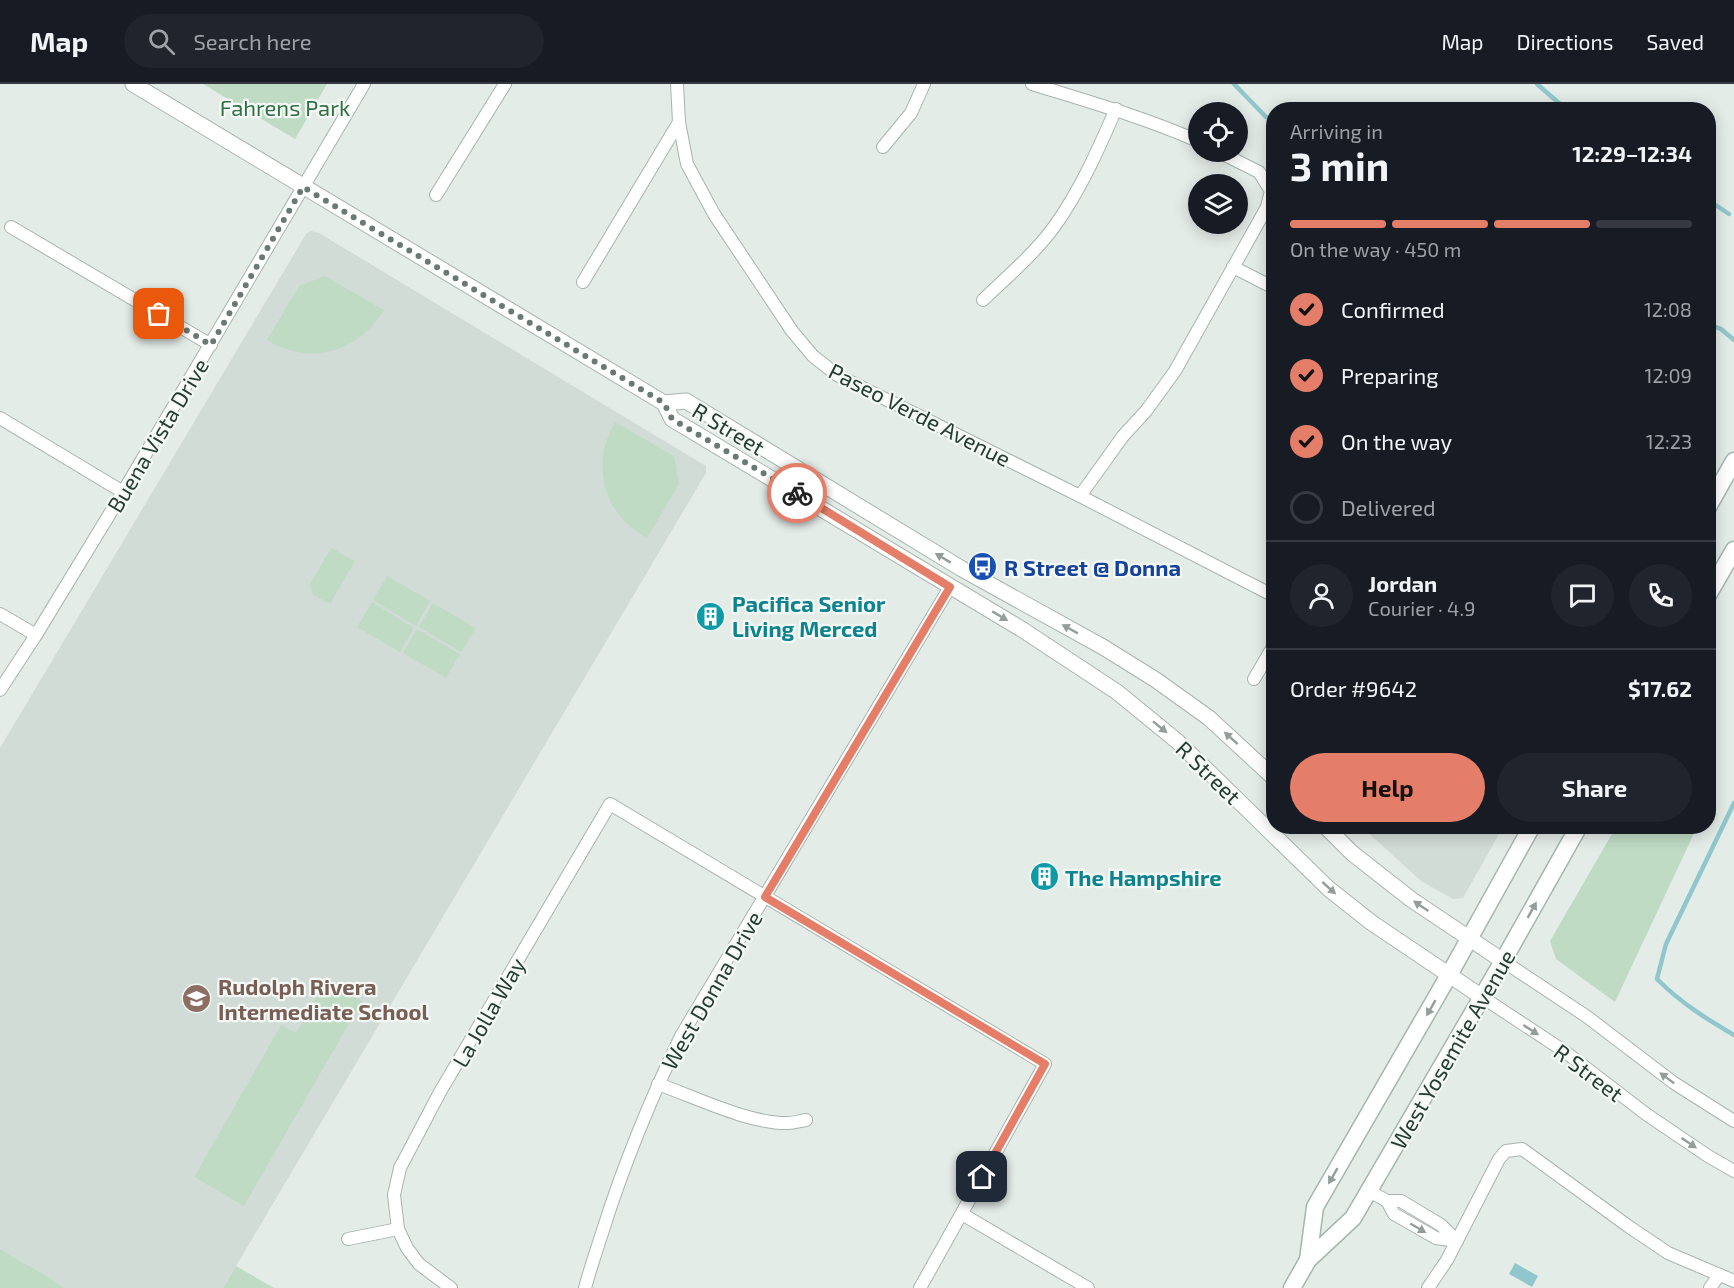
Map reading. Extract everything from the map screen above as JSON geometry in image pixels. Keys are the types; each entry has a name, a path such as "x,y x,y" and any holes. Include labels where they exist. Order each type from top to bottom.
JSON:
{"main road":[{"path":"1716,493 1734,461"},
{"path":"1716,581 1734,550"},
{"name":"West Yosemite Avenue","path":"1308,1260 1315,1207 1528,834"},
{"name":"West Yosemite Avenue","path":"1292,1288 1308,1260 1353,1218 1370,1191 1574,834"}],"street":[{"name":"R Street","path":"133,84 664,403 672,419 1023,630 1117,692 1177,741 1266,828"},
{"name":"Buena Vista Drive","path":"0,690 123,492 364,84"},
{"path":"436,195 505,84"},
{"name":"Paseo Verde Avenue","path":"677,84 679,122 687,164 714,214 792,331 813,356 837,375 1266,592"},
{"path":"883,147 911,113 924,84"},
{"path":"1036,85 1116,109 1188,137"},
{"path":"983,300 1036,249 1054,226 1083,181 1116,109"},
{"path":"583,282 679,122"},
{"path":"1239,162 1259,172 1266,183"},
{"path":"1080,496 1175,371 1266,210"},
{"path":"11,227 211,345"},
{"path":"1233,267 1266,284"},
{"name":"R Street","path":"664,403 686,401 962,569 1130,663 1209,718 1266,771"},
{"path":"0,418 123,492"},
{"name":"West Donna Drive","path":"586,1286 618,1184 658,1084 681,1036 950,587"},
{"path":"0,614 36,635"},
{"path":"1254,679 1266,659"},
{"name":"La Jolla Way","path":"398,1229 394,1195 400,1168 440,1092 610,804 765,897"},
{"name":"R Street","path":"1273,834 1329,889 1372,923 1564,1051 1646,1114 1734,1171"},
{"name":"R Street","path":"1333,834 1352,853 1412,900 1586,1016 1674,1083 1734,1121"},
{"path":"765,897 1045,1064 920,1288"},
{"path":"658,1084 767,1122 789,1123 806,1120"},
{"path":"1428,1288 1447,1260 1499,1159 1506,1151 1522,1149 1668,1253 1734,1281"},
{"path":"1370,1191 1387,1201 1394,1214 1436,1238 1457,1241"},
{"path":"962,1214 1088,1288"},
{"path":"348,1239 398,1229 407,1248 419,1264 451,1288"},
{"path":"1710,1288 1719,1275"},
{"path":"586,1286 600,1288"}],"shaded area":[{"name":"Rudolph Rivera Intermediate School","path":"311,231 319,233 706,466 706,473 223,1288 64,1288 0,1249 0,748 306,234"},
{"path":"1370,834 1499,834 1463,898 1453,899 1421,881"}],"green space":[{"name":"Fahrens Park","path":"203,84 327,84 295,139"},
{"path":"325,276 384,310 361,336 332,351 300,353 267,340 299,286"},
{"path":"615,422 674,456 679,484 647,538 620,516 605,487 603,455 607,438"},
{"path":"331,548 355,561 330,604 313,595 310,584"},
{"path":"387,576 430,601 416,626 373,600"},
{"path":"372,602 414,628 400,652 357,627"},
{"path":"433,603 476,628 461,652 419,627"},
{"path":"417,629 460,654 446,678 403,653"},
{"path":"1612,834 1694,834 1615,1002 1556,959 1550,941"},
{"path":"326,981 362,1001 244,1206 194,1177 281,1025 296,1033"},
{"path":"0,1249 47,1276 64,1288 0,1288"},
{"path":"236,1266 274,1288 223,1288"}],"water":[{"path":"1515,1263 1538,1276 1532,1287 1509,1274"}],"waterway":[{"path":"1234,84 1266,117"},
{"path":"1537,84 1558,102"},
{"path":"1716,205 1729,214"},
{"path":"1716,327 1734,340"},
{"path":"1734,803 1666,944 1657,979 1694,1010 1734,1035"}],"way so far":[{"path":"159,314 211,345 303,187 664,403 672,419 797,493"}],"place":[{"name":"R Street @ Donna","path":"983,567"},
{"name":"Pacifica Senior Living Merced","path":"711,616"},
{"name":"The Hampshire","path":"1044,877"},
{"name":"Rudolph Rivera Intermediate School","path":"197,999"}],"route":[{"path":"797,493 950,587 765,897 1045,1064 982,1177"}]}
